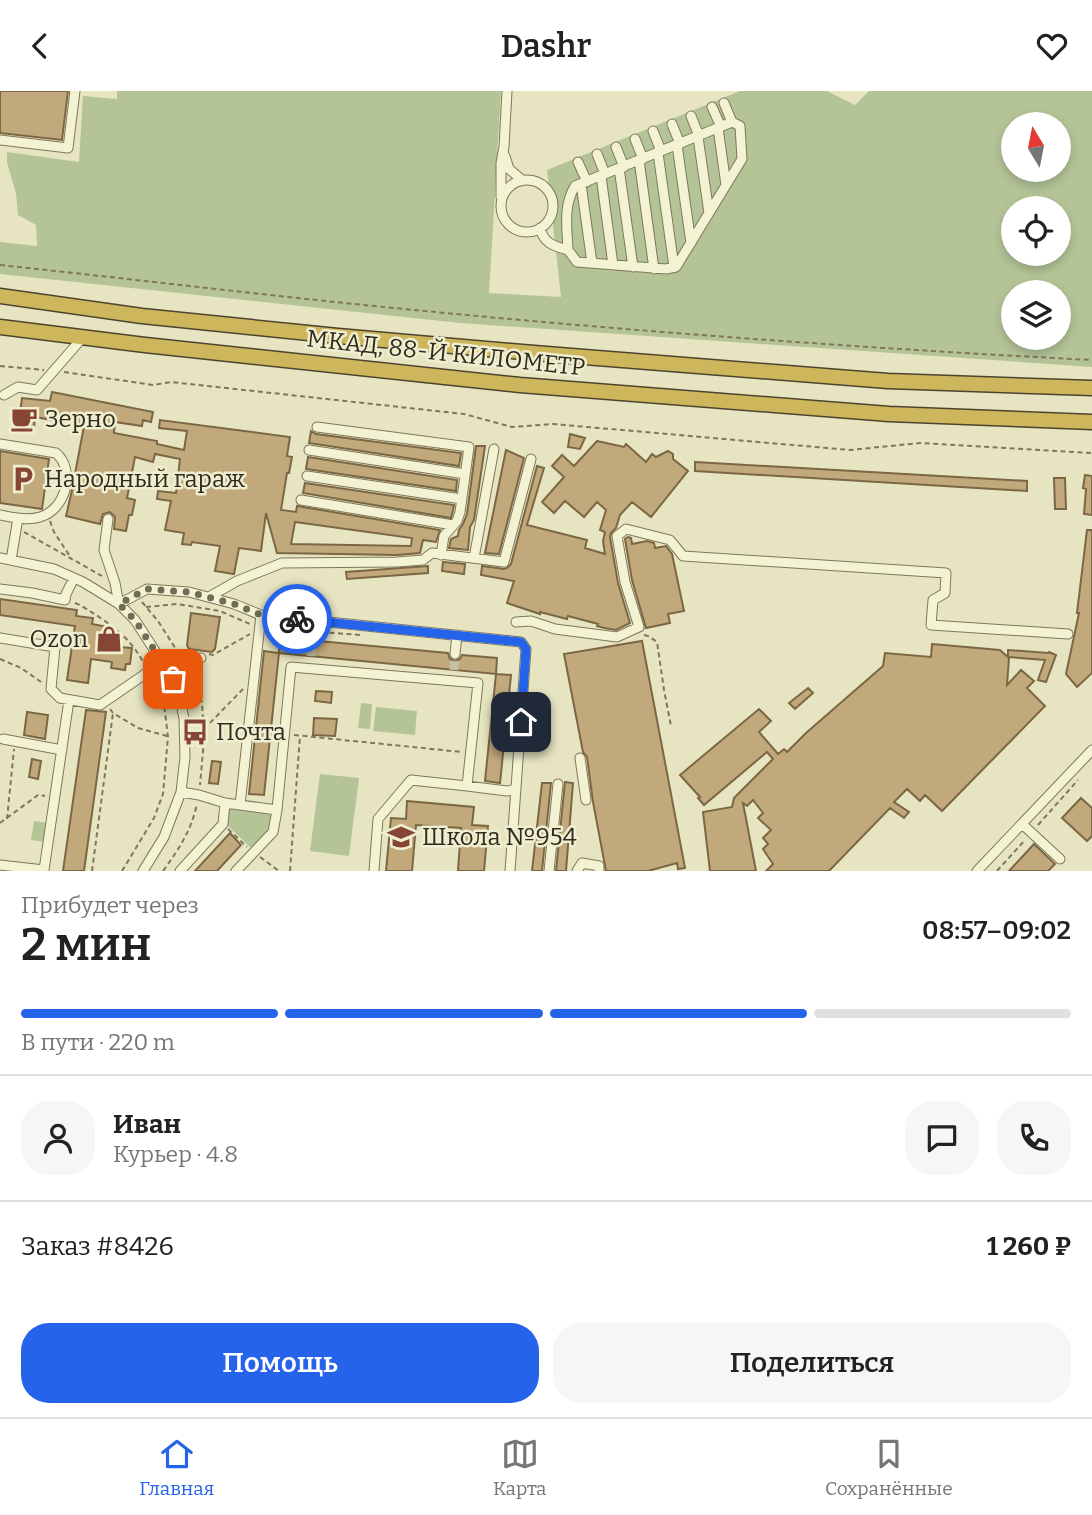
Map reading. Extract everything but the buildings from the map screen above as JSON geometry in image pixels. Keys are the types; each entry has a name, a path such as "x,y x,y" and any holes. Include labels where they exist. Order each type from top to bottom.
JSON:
{"highway":[{"name":"МКАД, 88-Й КИЛОМЕТР","path":"0,296 142,316 338,336 888,381 1092,388"},
{"name":"МКАД, 88-Й КИЛОМЕТР","path":"0,327 520,385 889,414 1092,422"}],"street":[{"path":"0,139 68,148 75,91"},
{"path":"501,200 510,186 522,180 533,181 543,186 550,195 552,212 540,228 521,232 510,226 501,212 501,200 502,163 507,91"},
{"path":"724,103 732,122 740,126 742,159 676,267 666,269 577,262 568,250 566,212 569,196 575,186 732,122"},
{"path":"712,107 719,128 726,185"},
{"path":"691,116 698,136 709,213"},
{"path":"672,124 678,144 691,243"},
{"path":"653,131 660,152 674,267"},
{"path":"635,139 641,160 654,268"},
{"path":"504,147 509,169 522,180"},
{"path":"615,147 622,167 633,267"},
{"path":"597,154 603,175 613,265"},
{"path":"578,162 584,183 592,263"},
{"path":"540,228 548,242 568,250"},
{"path":"4,395 19,387 37,390 84,336"},
{"path":"317,427 469,447 460,512 444,536 441,555"},
{"path":"0,445 56,453 62,458 66,471 63,494 58,504 47,513 40,517 18,518 0,515"},
{"path":"474,558 494,449"},
{"path":"309,450 465,474"},
{"path":"209,597 237,581 282,563 397,562 423,560 432,553 504,562 531,459"},
{"path":"307,476 462,499"},
{"path":"301,500 453,525"},
{"path":"12,560 18,518"},
{"path":"108,519 104,550 119,604"},
{"path":"516,622 531,621 555,629 617,637 639,627 625,582 617,536 626,529 670,540 683,556 946,573 945,593 933,600 931,625 1068,634"},
{"path":"0,558 54,569 119,604 135,620 173,679 184,719 185,757 181,792 164,837 143,871"},
{"path":"0,589 65,600 74,578"},
{"path":"119,604 147,589 189,592 234,604 261,615 521,642 526,649 509,871"},
{"path":"240,805 261,615"},
{"path":"313,636 314,620"},
{"path":"455,654 457,635"},
{"path":"0,638 55,647 51,689 60,698 100,705 164,663"},
{"path":"173,679 186,666 202,656"},
{"path":"310,668 311,656"},
{"path":"236,871 273,832 291,667 478,683 467,786"},
{"path":"453,681 454,670"},
{"path":"0,865 44,870 69,700"},
{"path":"3,739 62,750"},
{"path":"984,869 1021,824 1092,750"},
{"path":"580,758 586,800"},
{"path":"374,871 378,819 411,781 506,791 516,789"},
{"path":"549,871 558,784"},
{"path":"181,792 225,803 277,810"},
{"path":"180,871 223,824 225,803"},
{"path":"1021,824 1060,859"},
{"path":"577,871 582,863 599,866 599,871"}],"path":[{"path":"0,265 569,324 1092,360"},
{"path":"0,366 153,385 171,382 464,414 512,427 553,424 850,450 919,443 1092,453"},
{"path":"47,513 54,532 71,559"},
{"path":"65,600 80,605 117,628 136,649 163,696 168,737 163,795 154,818 122,871"},
{"path":"146,607 177,604 220,611 260,628 313,636 368,636"},
{"path":"202,656 213,655 260,628"},
{"path":"637,633 657,642 671,726"},
{"path":"0,659 21,668 51,689"},
{"path":"204,729 254,678"},
{"path":"105,702 113,713 138,728 168,737"},
{"path":"92,871 113,713"},
{"path":"285,734 470,753"},
{"path":"290,871 300,735"},
{"path":"7,819 15,741"},
{"path":"997,871 1083,773"},
{"path":"0,823 38,795 55,797"}],"green space":[{"path":"117,91 501,91 489,293 561,297 547,170 740,91 827,91 855,105 869,91 1092,91 1092,367 460,323 0,274 0,242 37,246 36,225 18,215 7,152 79,162 83,96 117,99"},
{"path":"361,703 372,704 370,729 358,728"},
{"path":"376,707 417,711 415,735 373,731"},
{"path":"320,774 359,778 349,856 310,851"},
{"path":"227,806 274,812 270,831 252,849 226,824"},
{"path":"34,821 48,823 46,842 31,840"}],"tunnel":[{"path":"311,656 312,640"},
{"path":"454,670 455,654"}],"way so far":[{"path":"173,679 135,620 119,604 132,596 147,589 189,592 234,604 261,615 297,619"}],"place":[{"name":"Зерно","path":"24,419"},
{"name":"Народный гараж","path":"23,479"},
{"name":"Ozon","path":"109,639"},
{"name":"Почта","path":"195,732"},
{"name":"Школа №954","path":"401,837"}],"route":[{"path":"297,619 521,642 526,649 521,722"}]}
